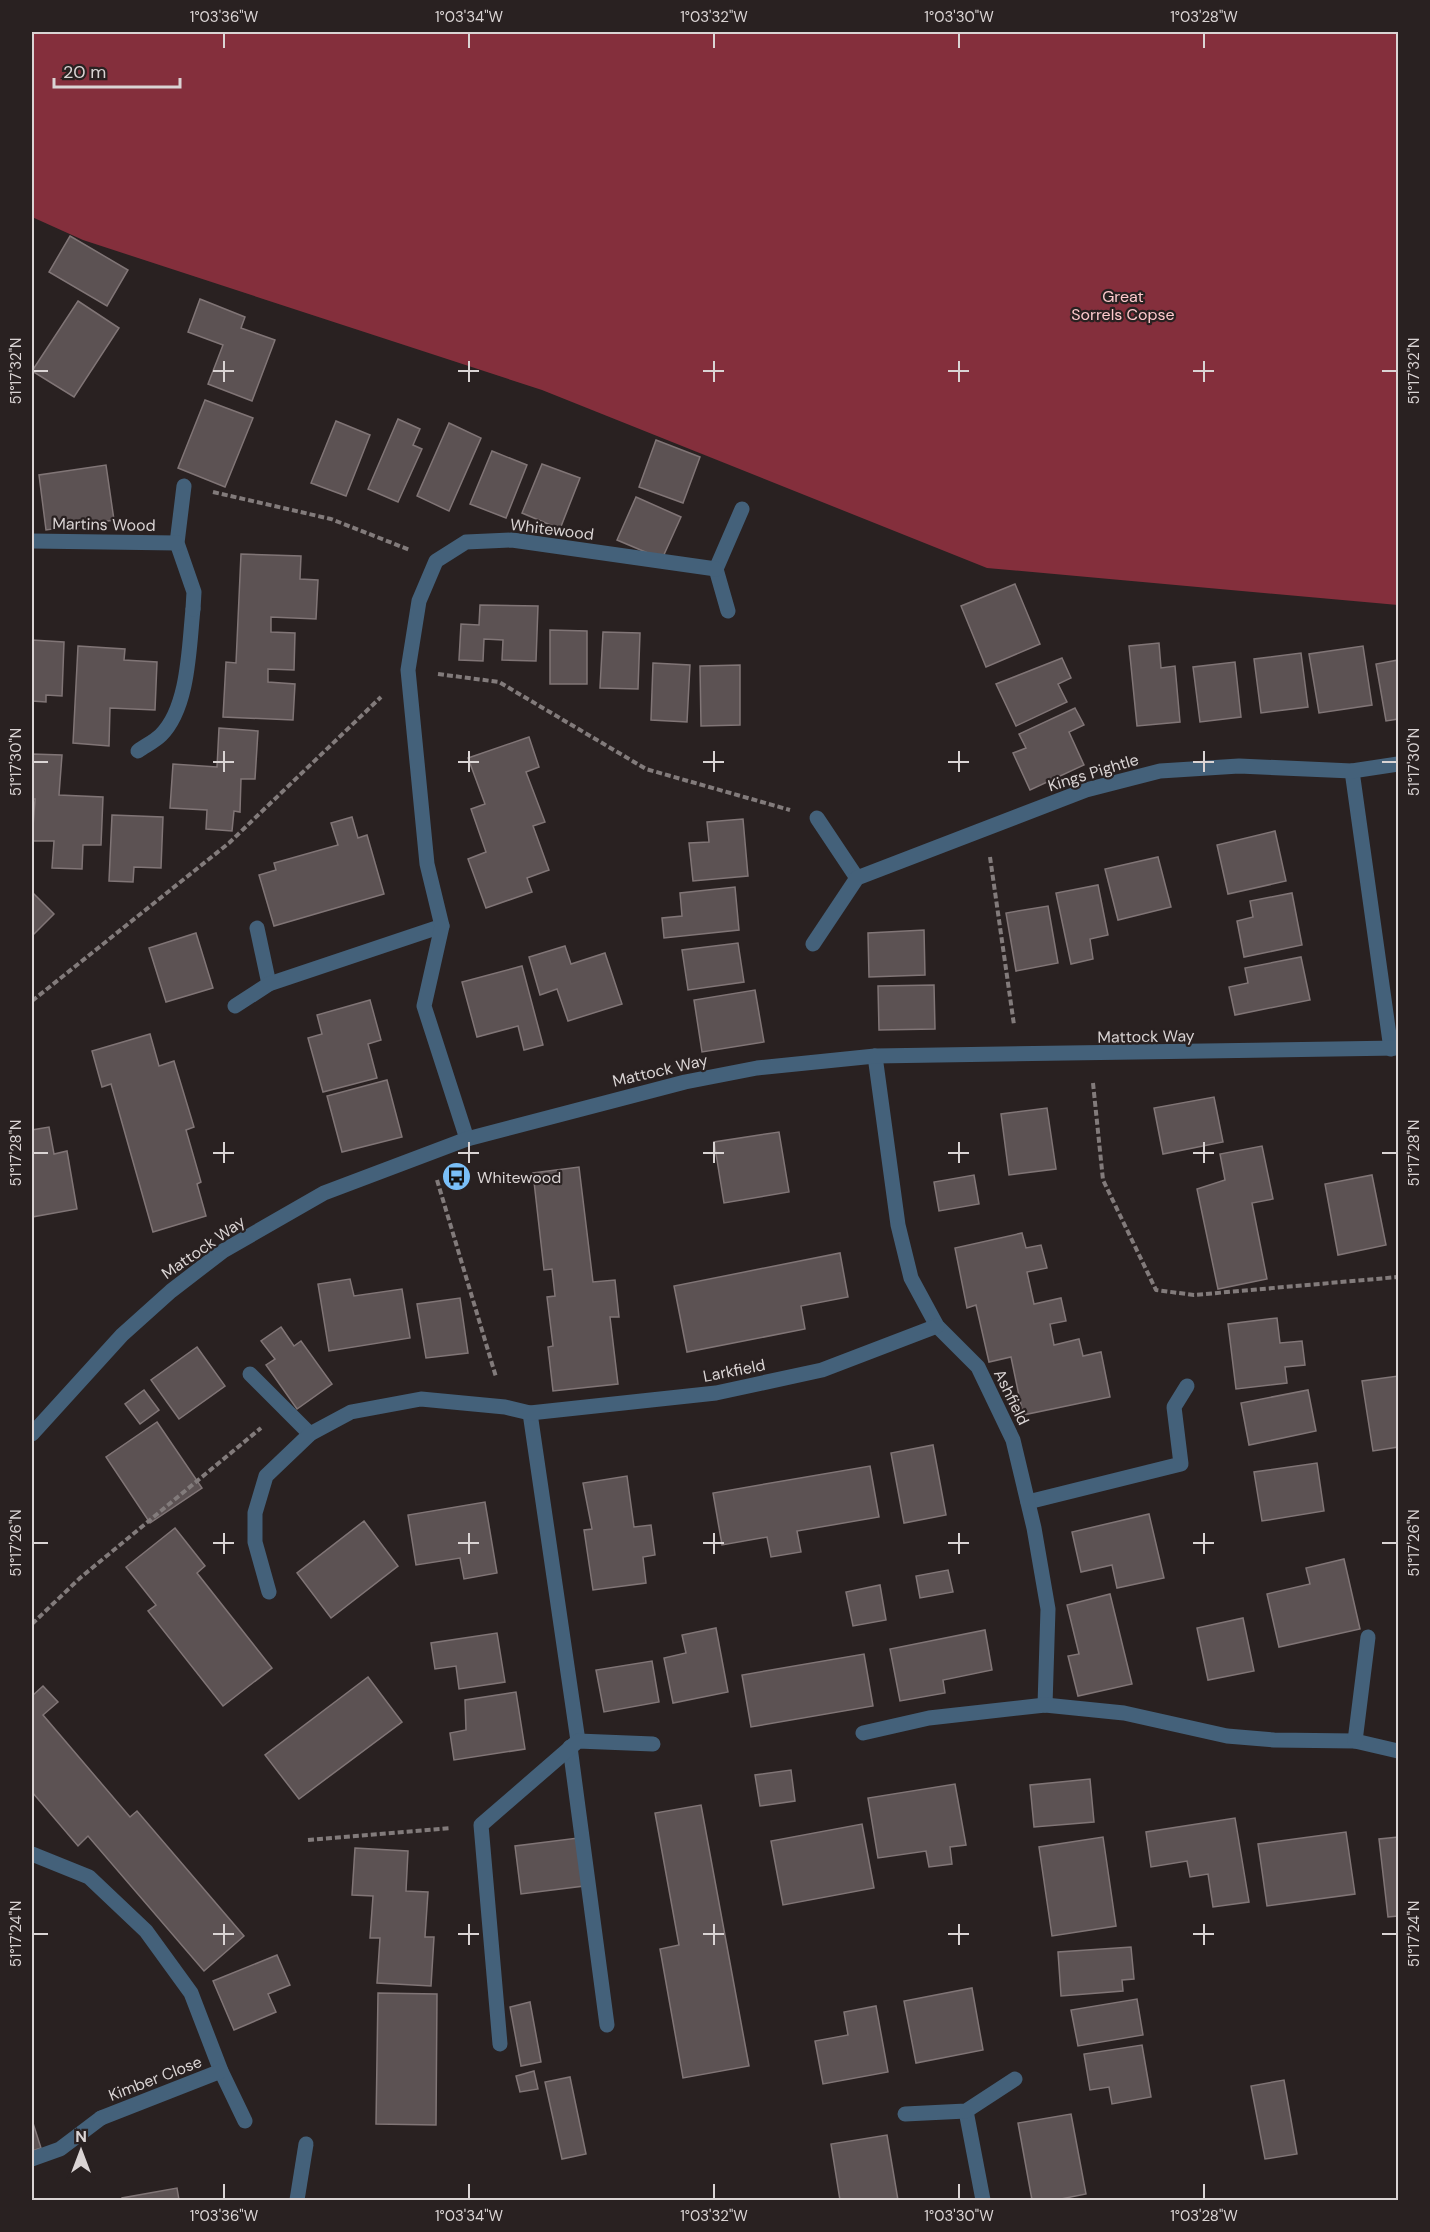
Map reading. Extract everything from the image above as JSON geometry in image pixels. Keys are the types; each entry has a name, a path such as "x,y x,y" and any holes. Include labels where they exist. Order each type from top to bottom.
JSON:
{"street":[{"name":"Martins Wood","path":"138,751 160,736 177,708 187,665 194,592 177,543 184,486"},
{"path":"728,610 716,569 742,508"},
{"name":"Whitewood","path":"436,561 466,542 512,540 716,569"},
{"name":"Martins Wood","path":"32,541 177,543"},
{"path":"436,561 419,601 408,670 427,864 442,926 424,1006 467,1139"},
{"name":"Kings Pightle","path":"857,878 1086,790 1160,771 1239,766 1352,771 1398,764"},
{"path":"1352,771 1395,1048"},
{"path":"813,944 857,878 818,818"},
{"path":"235,1006 269,984 442,926"},
{"path":"257,928 269,984"},
{"name":"Mattock Way","path":"32,1434 122,1335 171,1291 223,1251 324,1193 467,1139 685,1082 758,1068 875,1056 1018,1052 1090,1055 1395,1048"},
{"name":"Ashfield","path":"875,1056 898,1225 911,1278 936,1326 978,1367 1013,1440 1028,1502 1048,1609 1046,1705"},
{"name":"Larkfield","path":"269,1592 255,1542 255,1513 266,1476 310,1434 351,1412 421,1399 505,1407 530,1413 726,1391 822,1370 936,1326"},
{"path":"250,1374 283,1410 310,1434"},
{"path":"1028,1502 1181,1464 1174,1407 1186,1386"},
{"path":"530,1413 574,1744 607,2025"},
{"path":"1355,1741 1368,1637"},
{"path":"863,1733 928,1718 1046,1705 1124,1713 1227,1736 1274,1740 1355,1741 1398,1751"},
{"path":"500,2044 481,1825 574,1744 653,1744"},
{"name":"Kimber Close","path":"32,1854 89,1877 146,1931 191,1993 221,2071 245,2121"},
{"name":"Kimber Close","path":"32,2160 60,2149 101,2118 221,2071"},
{"path":"905,2114 966,2111 1016,2079"},
{"path":"966,2111 982,2200"},
{"path":"297,2200 306,2145"}],"path":[{"path":"184,486 332,519 436,561"},
{"path":"32,1001 229,843 408,670 499,682 646,769 818,818"},
{"path":"986,830 1018,1052"},
{"path":"1090,1055 1103,1180 1156,1290 1194,1295 1398,1277"},
{"path":"436,1178 505,1407"},
{"path":"32,1624 80,1578 283,1410"},
{"path":"308,1840 481,1825"}],"green space":[{"name":"Great Sorrels Copse","path":"32,32 1398,32 1398,605 987,568 542,390 83,240 32,217"}],"building":[{"path":"70,236 128,270 107,306 49,272"},
{"path":"200,299 245,317 241,328 275,340 252,401 208,384 223,345 188,332"},
{"path":"78,301 119,328 74,397 32,371"},
{"path":"205,400 253,418 225,487 178,468"},
{"path":"398,419 420,429 413,445 422,449 398,502 368,489"},
{"path":"336,421 370,435 346,496 311,483"},
{"path":"449,423 481,438 449,511 417,496"},
{"path":"656,440 700,457 683,503 639,487"},
{"path":"492,451 527,465 506,518 470,504"},
{"path":"542,464 580,478 560,529 522,513"},
{"path":"106,465 114,520 46,530 39,475"},
{"path":"636,497 681,517 662,559 617,540"},
{"path":"241,554 301,556 300,579 318,580 316,619 271,617 271,632 295,633 294,670 268,669 268,682 295,684 293,720 223,717 226,662 236,663"},
{"path":"1015,584 1040,644 986,667 961,606"},
{"path":"480,605 538,606 536,661 502,660 503,640 484,639 483,661 459,660 461,624 479,625"},
{"path":"550,630 587,631 587,684 550,684"},
{"path":"603,632 640,633 638,689 600,688"},
{"path":"32,640 64,642 62,696 46,695 46,702 32,701"},
{"path":"1159,643 1161,668 1175,666 1180,722 1137,726 1129,646"},
{"path":"78,646 125,649 124,660 157,662 155,710 110,708 109,746 73,743"},
{"path":"1363,646 1372,705 1319,713 1309,654"},
{"path":"1301,653 1308,707 1261,713 1254,659"},
{"path":"1062,658 1071,678 1058,684 1067,702 1016,726 996,684"},
{"path":"1398,660 1398,719 1386,721 1376,664"},
{"path":"1235,662 1241,717 1200,722 1193,667"},
{"path":"653,663 690,665 687,722 651,720"},
{"path":"740,665 740,725 701,726 700,666"},
{"path":"1075,708 1084,725 1069,732 1084,765 1030,790 1013,753 1026,748 1019,734"},
{"path":"219,728 258,731 255,779 241,779 240,812 234,811 232,831 206,829 207,810 170,808 173,764 217,767"},
{"path":"529,737 539,767 526,772 545,822 533,826 549,870 527,878 532,892 486,908 468,859 486,852 471,809 485,804 468,758"},
{"path":"32,754 62,755 59,795 103,797 101,845 83,845 82,869 52,868 54,841 32,841 35,799 32,799"},
{"path":"112,815 163,817 161,868 134,867 133,882 109,881"},
{"path":"352,817 358,838 367,835 384,894 274,926 259,875 276,870 274,863 338,845 331,823"},
{"path":"743,819 748,876 693,881 689,843 709,842 707,822"},
{"path":"1275,831 1286,881 1228,894 1217,845"},
{"path":"1158,857 1171,907 1118,920 1105,869"},
{"path":"1098,885 1108,935 1090,939 1093,959 1071,964 1056,893"},
{"path":"735,887 739,930 664,938 662,918 682,916 680,893"},
{"path":"32,892 54,914 32,936"},
{"path":"1292,893 1302,945 1244,957 1237,921 1253,917 1250,901"},
{"path":"1048,906 1058,963 1016,971 1006,913"},
{"path":"924,930 925,975 869,977 868,933"},
{"path":"196,933 213,988 166,1002 149,948"},
{"path":"738,943 744,982 688,990 682,950"},
{"path":"565,946 571,964 605,953 622,1004 568,1021 557,989 540,995 529,957"},
{"path":"1301,957 1310,1000 1235,1015 1229,987 1248,983 1245,968"},
{"path":"522,966 543,1045 524,1050 518,1026 477,1037 462,982"},
{"path":"934,985 935,1029 879,1030 878,986"},
{"path":"755,990 764,1042 702,1052 694,1000"},
{"path":"370,1000 381,1040 368,1044 377,1078 323,1092 308,1038 322,1034 317,1015"},
{"path":"150,1034 159,1066 174,1061 194,1127 186,1130 201,1182 197,1184 206,1216 153,1232 111,1084 102,1087 92,1051"},
{"path":"387,1080 402,1137 342,1152 327,1096"},
{"path":"1214,1097 1223,1142 1163,1154 1154,1108"},
{"path":"1047,1108 1056,1169 1009,1175 1001,1114"},
{"path":"49,1127 54,1154 67,1151 77,1209 32,1217 32,1130"},
{"path":"779,1132 789,1192 724,1203 714,1142"},
{"path":"1262,1146 1273,1199 1252,1203 1267,1279 1218,1289 1197,1189 1225,1180 1220,1154"},
{"path":"579,1167 593,1282 615,1280 619,1317 610,1317 618,1384 553,1391 548,1347 553,1346 547,1297 555,1296 552,1269 544,1270 533,1173"},
{"path":"974,1175 979,1204 939,1211 934,1182"},
{"path":"1372,1175 1386,1245 1338,1255 1325,1184"},
{"path":"1022,1233 1026,1248 1041,1245 1047,1268 1027,1272 1034,1304 1061,1298 1066,1321 1050,1324 1054,1345 1079,1339 1083,1356 1101,1352 1110,1397 1023,1415 1011,1357 989,1362 976,1305 967,1308 955,1248"},
{"path":"840,1253 848,1297 801,1306 805,1329 687,1352 674,1286"},
{"path":"350,1279 354,1296 402,1289 410,1338 329,1351 318,1284"},
{"path":"460,1298 468,1353 426,1358 417,1304"},
{"path":"1277,1318 1280,1343 1302,1341 1305,1365 1285,1367 1287,1383 1236,1389 1228,1324"},
{"path":"281,1327 294,1346 301,1341 332,1384 297,1409 266,1365 275,1359 261,1341"},
{"path":"197,1347 225,1386 179,1419 151,1380"},
{"path":"1398,1376 1398,1447 1373,1451 1362,1381"},
{"path":"144,1390 159,1410 140,1424 125,1404"},
{"path":"1308,1390 1316,1431 1249,1445 1241,1403"},
{"path":"157,1422 202,1488 150,1523 106,1457"},
{"path":"933,1445 946,1515 904,1523 891,1453"},
{"path":"1317,1463 1324,1511 1262,1521 1254,1472"},
{"path":"870,1466 879,1517 797,1531 801,1552 771,1557 767,1537 722,1545 713,1493"},
{"path":"627,1476 634,1527 651,1525 655,1555 643,1557 646,1583 593,1590 584,1530 592,1529 583,1483"},
{"path":"485,1502 497,1573 464,1579 460,1558 416,1565 408,1515"},
{"path":"1149,1514 1164,1578 1117,1588 1112,1565 1081,1572 1072,1532"},
{"path":"364,1521 398,1566 331,1618 297,1573"},
{"path":"175,1528 205,1566 197,1573 272,1668 223,1706 148,1611 156,1605 126,1567"},
{"path":"1344,1559 1360,1629 1279,1647 1267,1594 1310,1584 1306,1568"},
{"path":"948,1570 953,1592 920,1598 916,1576"},
{"path":"880,1585 886,1620 853,1626 846,1592"},
{"path":"1110,1594 1132,1684 1078,1696 1068,1656 1079,1654 1067,1605"},
{"path":"1243,1618 1254,1671 1208,1680 1197,1628"},
{"path":"716,1628 728,1692 673,1703 664,1658 686,1653 682,1635"},
{"path":"985,1630 992,1670 943,1680 945,1693 900,1701 890,1649"},
{"path":"497,1633 505,1682 459,1689 456,1666 435,1669 431,1643"},
{"path":"864,1654 873,1706 751,1727 742,1675"},
{"path":"652,1661 659,1702 604,1712 596,1670"},
{"path":"368,1677 402,1722 299,1799 265,1755"},
{"path":"43,1686 58,1702 43,1715 130,1817 137,1811 244,1936 204,1971 88,1836 78,1846 32,1792 32,1696"},
{"path":"516,1692 525,1749 454,1760 450,1733 466,1730 465,1700"},
{"path":"791,1770 795,1801 760,1806 755,1775"},
{"path":"1090,1779 1094,1822 1034,1827 1030,1785"},
{"path":"955,1784 966,1845 950,1847 952,1864 929,1867 926,1851 878,1858 868,1798"},
{"path":"701,1805 749,2066 683,2078 660,1949 679,1945 655,1813"},
{"path":"1235,1818 1249,1902 1213,1907 1208,1874 1190,1877 1187,1861 1151,1867 1146,1832"},
{"path":"862,1824 874,1888 783,1905 771,1841"},
{"path":"1346,1832 1355,1894 1267,1906 1258,1844"},
{"path":"1103,1837 1116,1926 1052,1936 1039,1847"},
{"path":"1398,1837 1398,1916 1388,1917 1379,1839"},
{"path":"578,1838 584,1886 521,1894 515,1846"},
{"path":"355,1848 408,1851 406,1891 428,1892 425,1937 434,1937 431,1986 377,1983 380,1938 370,1938 373,1896 352,1895"},
{"path":"1131,1947 1134,1979 1122,1980 1123,1991 1061,1996 1058,1952"},
{"path":"277,1955 290,1985 268,1994 276,2012 234,2030 213,1981"},
{"path":"972,1988 983,2050 916,2063 904,2001"},
{"path":"378,1993 437,1994 436,2125 376,2124"},
{"path":"1137,1999 1143,2035 1078,2046 1071,2010"},
{"path":"530,2002 541,2062 521,2066 510,2007"},
{"path":"876,2006 888,2072 823,2084 815,2041 848,2035 844,2012"},
{"path":"1142,2045 1151,2097 1112,2104 1109,2087 1090,2090 1084,2054"},
{"path":"534,2071 538,2089 520,2092 516,2076"},
{"path":"570,2077 586,2154 562,2159 545,2082"},
{"path":"1284,2080 1297,2154 1265,2159 1251,2086"},
{"path":"1071,2114 1086,2194 1056,2200 1032,2200 1018,2123"},
{"path":"32,2120 41,2148 32,2151"},
{"path":"887,2135 898,2200 840,2200 831,2144"},
{"path":"177,2188 179,2200 122,2200 122,2198"}],"place":[{"name":"Whitewood","path":"456,1177"}]}
